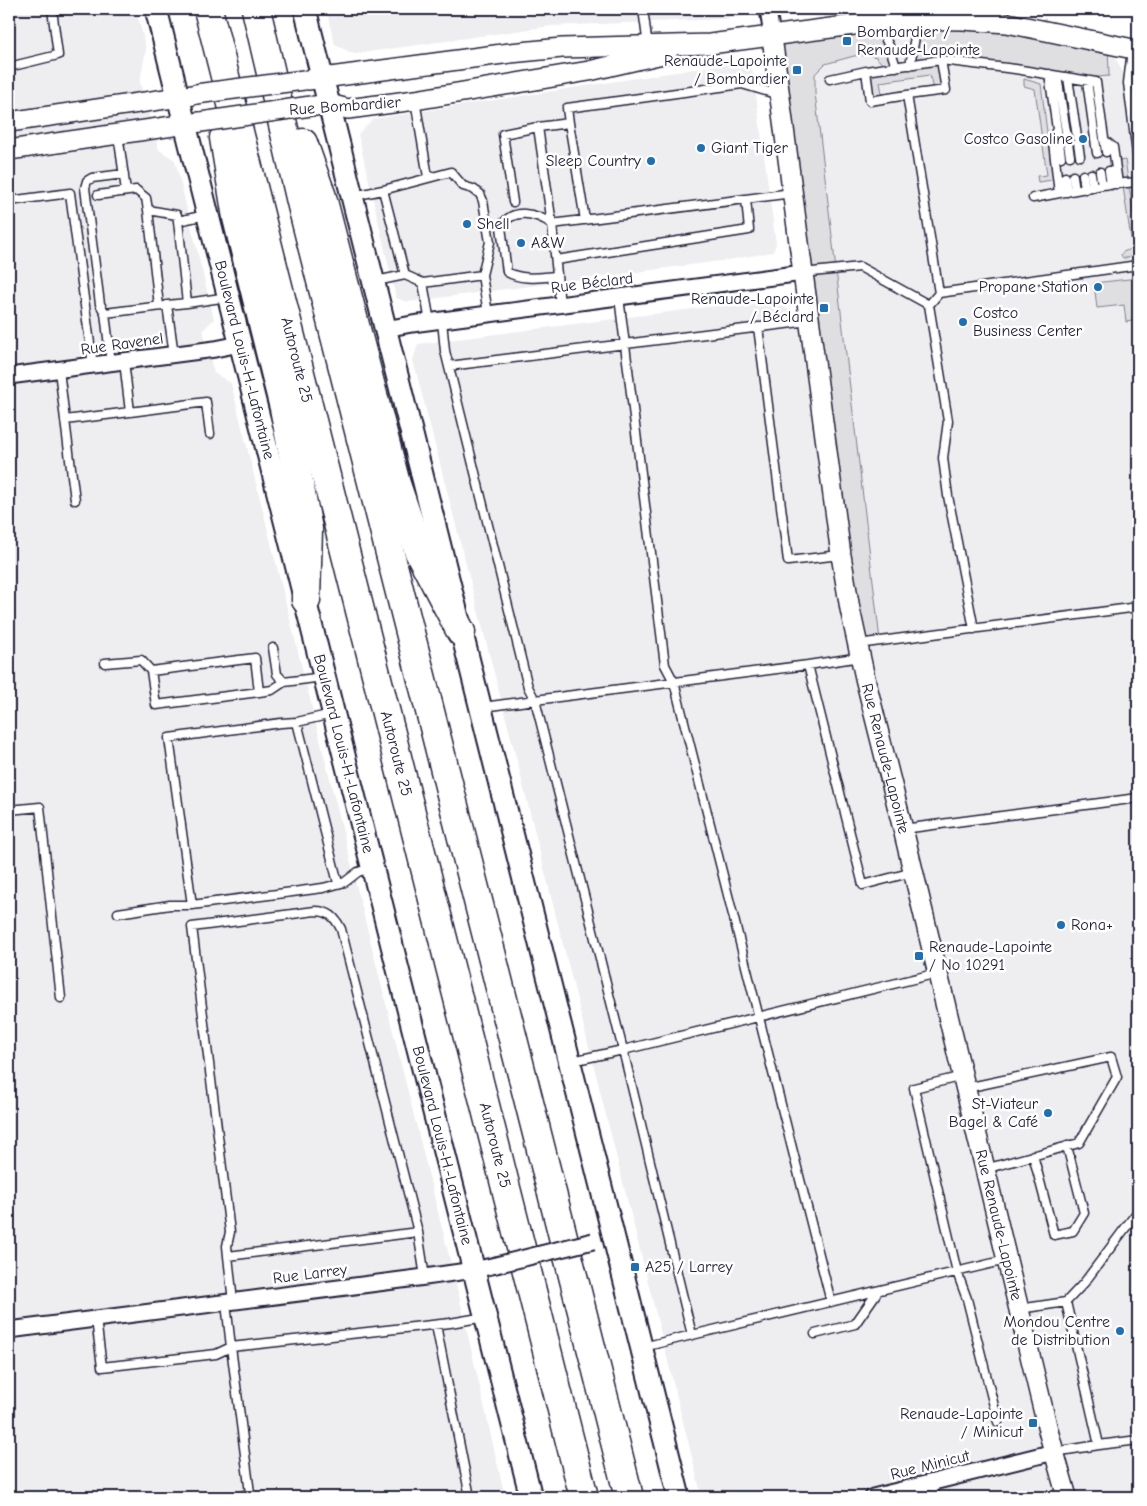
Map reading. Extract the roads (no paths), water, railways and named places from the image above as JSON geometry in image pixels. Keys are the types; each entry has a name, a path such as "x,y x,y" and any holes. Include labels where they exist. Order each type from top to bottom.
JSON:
{"highway":[{"path":"202,9 237,218 284,408 308,529 306,600"},
{"name":"Autoroute 25","path":"208,9 584,1497"},
{"path":"256,9 322,197 385,445 418,552 461,632"},
{"path":"256,9 301,202 629,1497"}],"main road":[{"name":"Boulevard Louis-H.-Lafontaine","path":"156,9 187,96 208,214 228,296 531,1497"},
{"path":"305,9 313,79 351,197 374,282 570,1062 603,1239 642,1347 680,1497"}],"street":[{"name":"Rue Renaude-Lapointe","path":"768,9 841,555 864,678 903,829 1054,1452 1067,1497"},
{"name":"Rue Bombardier","path":"9,122 313,79 562,48 710,44 772,37 877,22 899,14 926,19 978,20 1007,23 1135,50"},
{"name":"Rue Bombardier","path":"9,150 320,105 348,109 415,100 588,71 710,44"},
{"name":"Rue Béclard","path":"385,329 802,273"},
{"name":"Rue Ravenel","path":"9,376 174,355 240,344"},
{"name":"Rue Larrey","path":"9,1330 474,1270 603,1239"},
{"name":"Rue Minicut","path":"873,1497 1054,1452"}],"lane":[{"path":"9,67 58,55 52,9"},
{"path":"643,9 648,46"},
{"path":"910,65 915,37 926,19"},
{"path":"877,22 890,48 896,67"},
{"path":"1135,50 1128,83 1138,162"},
{"path":"866,71 870,101 946,90 941,60"},
{"path":"830,78 941,60 1096,82 1104,140 1102,153 1087,81"},
{"path":"1053,75 1066,156 1057,129 1053,75"},
{"path":"1068,78 1080,156"},
{"path":"585,220 566,108 742,84 779,95"},
{"path":"907,95 939,293"},
{"path":"415,100 428,177"},
{"path":"513,202 503,134 569,123"},
{"path":"538,127 552,224 560,304"},
{"path":"1057,129 1053,142 1067,192"},
{"path":"118,133 126,191"},
{"path":"1104,140 1113,147 1110,185"},
{"path":"351,197 451,172 463,186 473,189 480,194 483,201 490,242 482,274 488,314"},
{"path":"1104,172 1110,185"},
{"path":"124,174 92,178 87,181 85,188 100,304 105,313 130,412"},
{"path":"1087,174 1089,188"},
{"path":"1067,192 1069,176"},
{"path":"1033,198 1138,182"},
{"path":"98,195 136,190 146,198 163,306 174,355"},
{"path":"383,190 406,275"},
{"path":"9,201 70,192 93,366"},
{"path":"557,276 516,278 508,272 501,226 505,220 513,214 526,214 543,218 552,224 792,193"},
{"path":"556,260 749,230 746,199"},
{"path":"148,210 177,215 188,303"},
{"path":"178,221 208,214"},
{"path":"974,629 948,496 943,458 948,421 929,305 939,293 1138,265"},
{"path":"802,273 860,267 929,305"},
{"path":"374,282 406,275 423,283 482,274"},
{"path":"423,283 445,351 528,687 535,700 692,1335"},
{"path":"105,313 228,296"},
{"path":"619,297 665,666 674,682 831,1302"},
{"path":"449,366 809,321"},
{"path":"758,327 788,561 841,555"},
{"path":"59,370 75,500"},
{"path":"65,420 206,402 210,434"},
{"path":"481,708 808,665 859,650 974,629 1138,607"},
{"path":"273,648 276,674 284,682"},
{"path":"151,671 255,658 259,692"},
{"path":"105,663 141,660 151,671 156,705 272,690 284,682 324,676"},
{"path":"808,665 863,885 913,872"},
{"path":"192,905 169,738 297,722 334,714"},
{"path":"297,722 338,883"},
{"path":"903,829 1138,798"},
{"path":"9,810 40,807 61,998"},
{"path":"118,913 170,905 192,905 323,888 344,882 361,870 372,868"},
{"path":"239,1497 252,1495 232,1347 227,1246 230,1232 192,927 315,911 326,912 336,919 341,929 418,1232 425,1277"},
{"path":"570,1062 938,973"},
{"path":"985,1169 1079,1143 1117,1077 1111,1057 964,1082 914,1088 957,1272 967,1298 998,1422"},
{"path":"1033,1155 1054,1235 1073,1231 1084,1214 1067,1146"},
{"path":"1019,1309 1066,1302 1084,1283 1138,1211"},
{"path":"228,1256 418,1232"},
{"path":"642,1347 1007,1260"},
{"path":"815,1334 855,1324 878,1290"},
{"path":"1066,1302 1099,1445"},
{"path":"96,1320 102,1367 216,1354 232,1347 436,1325 486,1316"},
{"path":"436,1325 470,1497"},
{"path":"1054,1452 1138,1440"},
{"path":"932,1482 936,1497"}],"place":[{"name":"Bombardier / Renaude-Lapointe","path":"847,41"},
{"name":"Renaude-Lapointe / Bombardier","path":"797,70"},
{"name":"Costco Gasoline","path":"1083,139"},
{"name":"Giant Tiger","path":"701,148"},
{"name":"Sleep Country","path":"651,161"},
{"name":"Shell","path":"467,224"},
{"name":"A&W","path":"521,243"},
{"name":"Propane Station","path":"1098,287"},
{"name":"Renaude-Lapointe / Béclard","path":"824,308"},
{"name":"Costco Business Center","path":"963,322"},
{"name":"Rona+","path":"1061,925"},
{"name":"Renaude-Lapointe / No 10291","path":"919,956"},
{"name":"St-Viateur Bagel & Café","path":"1048,1113"},
{"name":"A25 / Larrey","path":"635,1267"},
{"name":"Mondou Centre de Distribution","path":"1120,1331"},
{"name":"Renaude-Lapointe / Minicut","path":"1033,1423"}]}
